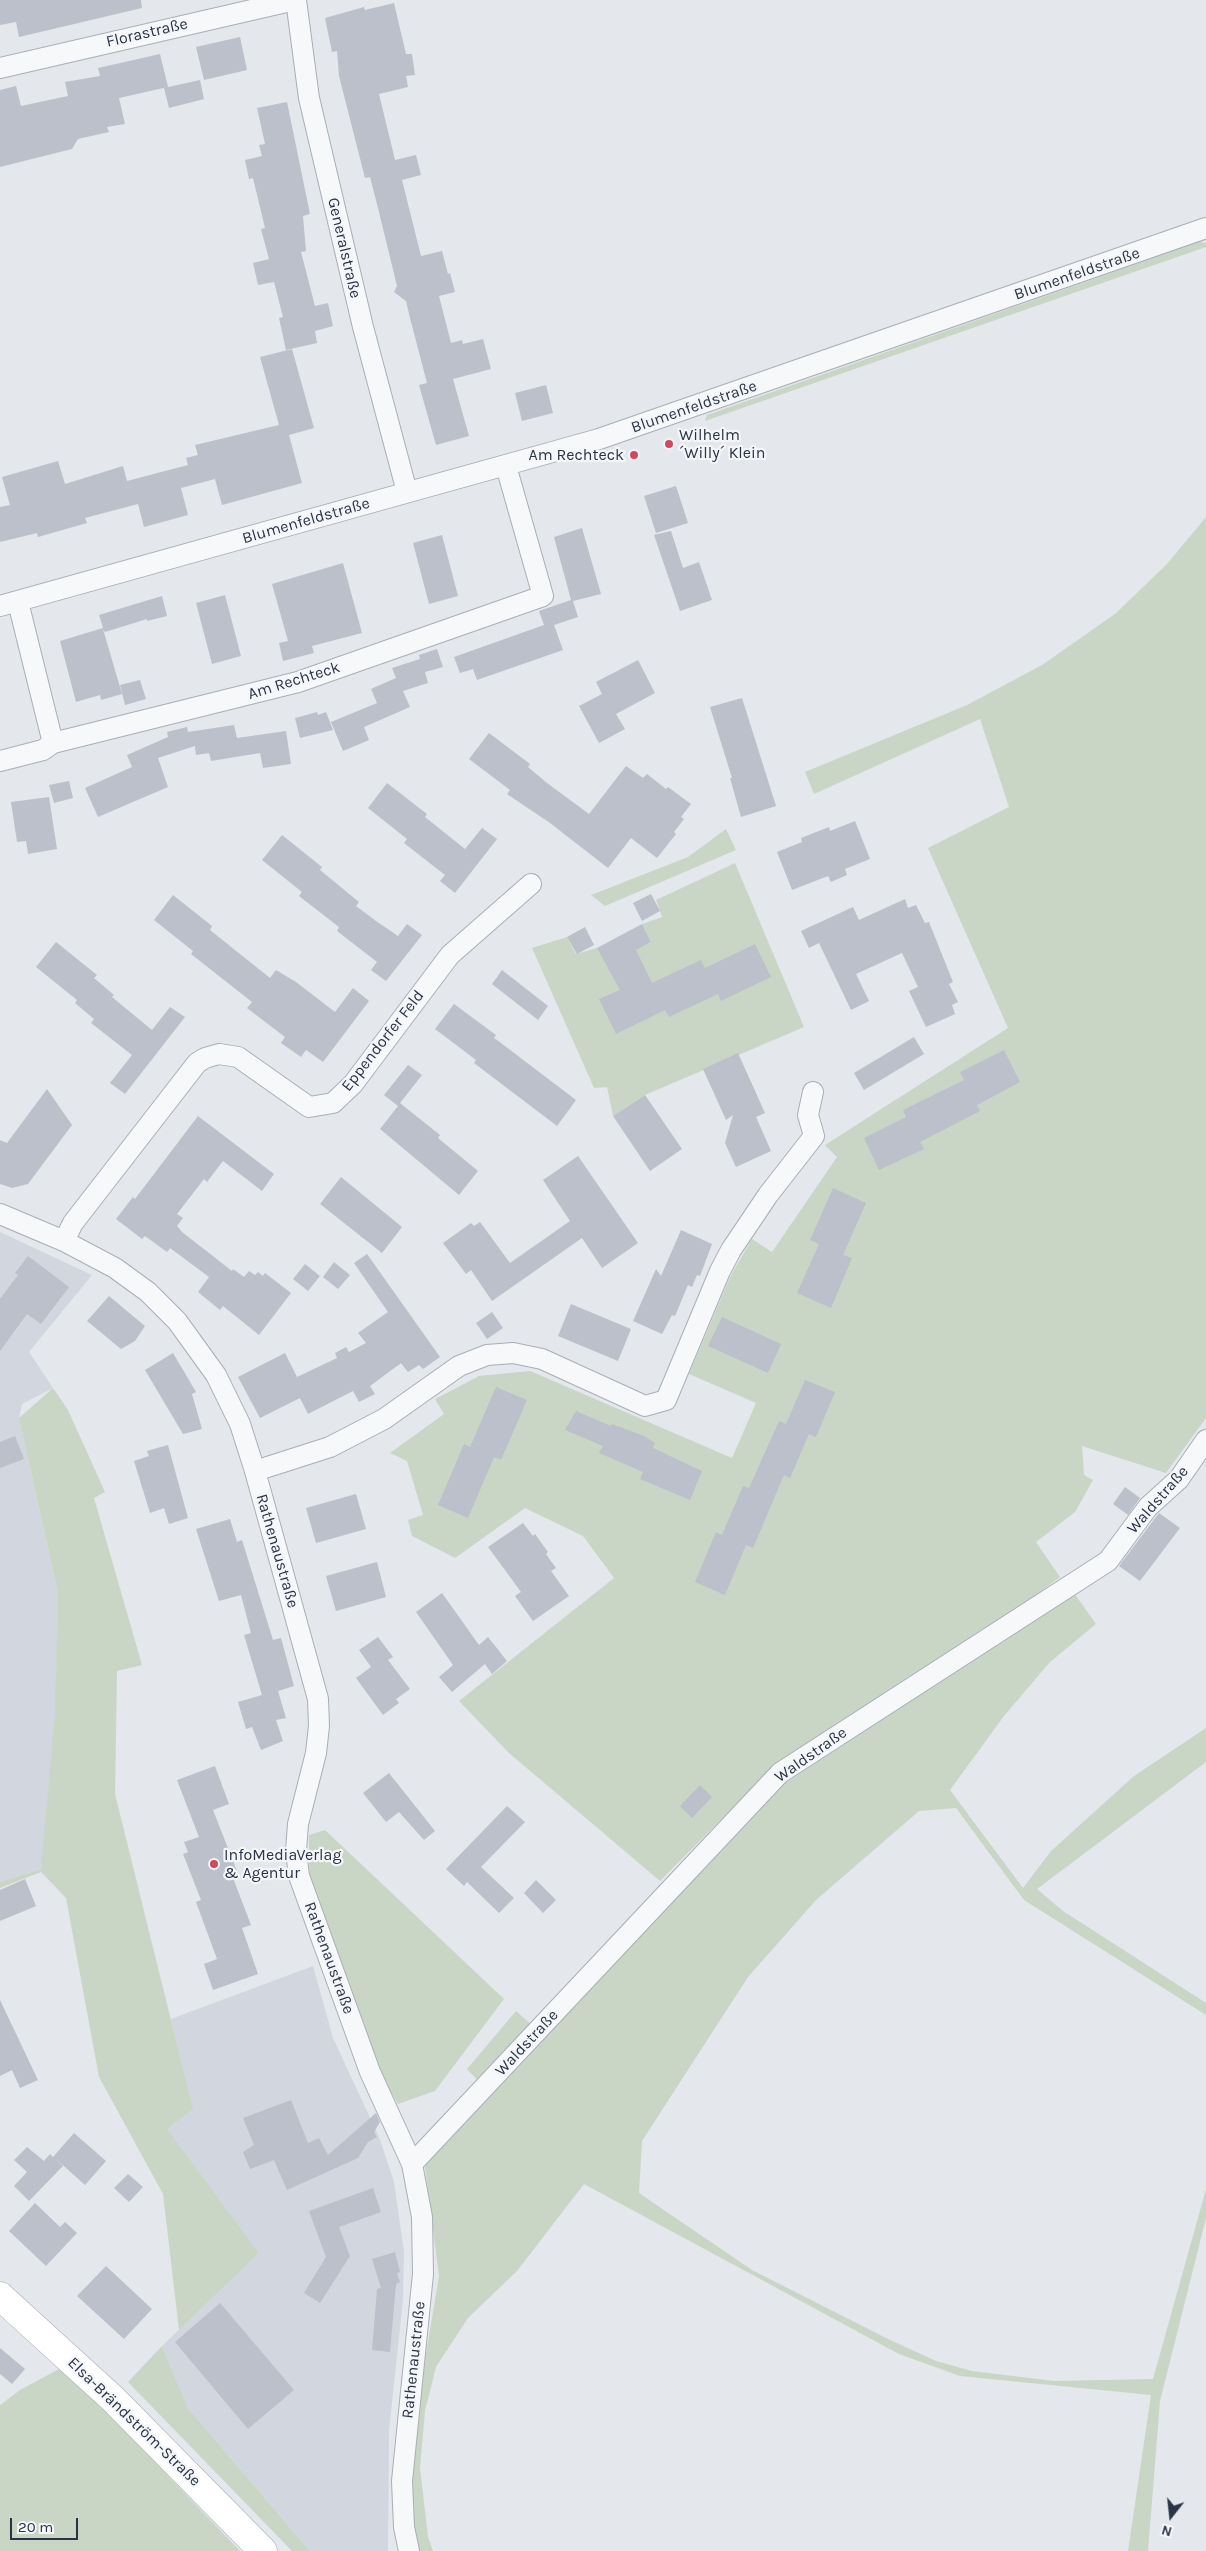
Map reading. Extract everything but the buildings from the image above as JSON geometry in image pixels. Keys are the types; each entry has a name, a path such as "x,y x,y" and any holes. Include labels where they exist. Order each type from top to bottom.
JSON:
{"street":[{"name":"Florastraße","path":"0,68 295,0"},
{"name":"Generalstraße","path":"295,0 309,98 362,322 407,492"},
{"name":"Blumenfeldstraße","path":"9,604 506,466 678,414 1206,228"},
{"name":"Am Rechteck","path":"0,761 43,750 53,743 298,682 543,596 506,466"},
{"path":"9,604 53,743"},
{"name":"Eppendorfer Feld","path":"64,1241 73,1223 197,1063 205,1058 219,1054 238,1057 309,1106 332,1103 353,1084 450,955 531,884"},
{"path":"255,1471 330,1447 384,1419 459,1366 487,1355 513,1353 542,1359 646,1406 666,1400 720,1271 731,1250 768,1195 814,1136 808,1115 813,1092"},
{"name":"Rathenaustraße","path":"0,1214 64,1241 115,1268 148,1292 177,1321 216,1374 240,1424 255,1471 318,1699 319,1726 316,1753 298,1824 296,1850 299,1876 370,2072 412,2164 422,2217 423,2274 402,2481 404,2527 410,2551"},
{"name":"Waldstraße","path":"412,2164 780,1773 1108,1560 1148,1507 1179,1479 1206,1440"},
{"name":"Elsa-Brändström-Straße","path":"0,2296 113,2399 263,2551"}],"shaded area":[{"path":"0,1232 92,1275 29,1352 53,1388 22,1404 19,1418 58,1593 54,1802 41,1869 0,1882"},
{"path":"313,1966 333,2038 379,2137 394,2182 404,2252 403,2300 389,2430 388,2551 310,2551 188,2408 162,2346 259,2253 166,2129 192,2109 171,2019"}],"green space":[{"path":"1199,242 1206,243 1206,247 705,421 707,415"},
{"path":"1206,517 1206,1418 1166,1473 1082,1446 1084,1475 1093,1480 1075,1512 1036,1542 1060,1577 1035,1596 816,1738 750,1790 660,1881 509,1753 459,1701 614,1578 583,1536 525,1508 455,1558 412,1536 408,1520 423,1515 407,1461 390,1453 444,1414 435,1399 479,1376 530,1371 732,1458 756,1403 689,1374 731,1275 752,1239 772,1252 837,1157 825,1145 1008,1028 928,848 1009,807 980,719 814,794 805,772 967,705 1042,665 1115,614 1167,564"},
{"path":"726,829 736,850 605,906 591,895 688,857"},
{"path":"735,863 804,1027 645,1095 613,1116 607,1087 594,1088 532,948 567,937 576,954 597,948 607,965 651,942 642,924 662,917 656,900"},
{"path":"53,1388 68,1410 105,1492 94,1498 142,1665 117,1671 115,1794 193,2109 167,2129 259,2253 179,2330 163,2194 99,2077 66,1898 41,1872 0,1888 0,1882 41,1869 55,1715 58,1593 19,1418"},
{"path":"1074,1593 1096,1624 1050,1662 1004,1716 950,1790 1023,1888 1051,1851 1134,1776 1206,1728 1206,1762 1037,1889 1063,1911 1206,2003 1206,2015 1024,1900 956,1808 919,1811 816,1900 748,1977 642,2141 639,2193 752,2270 888,2339 936,2361 972,2371 1054,2381 1153,2379 1206,2189 1206,2218 1160,2401 1148,2551 1128,2551 1151,2395 960,2376 899,2354 584,2184 517,2271 468,2318 436,2367 425,2411 420,2468 428,2537 433,2551 415,2551 412,2543 411,2444 439,2276 424,2159 779,1787"},
{"path":"325,1830 504,1999 435,2091 398,2104 378,2070 309,1877 309,1835"},
{"path":"516,2011 532,2025 480,2083 467,2069"},
{"path":"162,2346 188,2408 310,2551 292,2551 128,2382"},
{"path":"61,2368 103,2408 240,2551 0,2551 0,2405 20,2390"}],"place":[{"name":"Wilhelm ´Willy´ Klein","path":"669,444"},
{"name":"Am Rechteck","path":"634,455"},
{"name":"InfoMediaVerlag & Agentur","path":"214,1864"}]}
